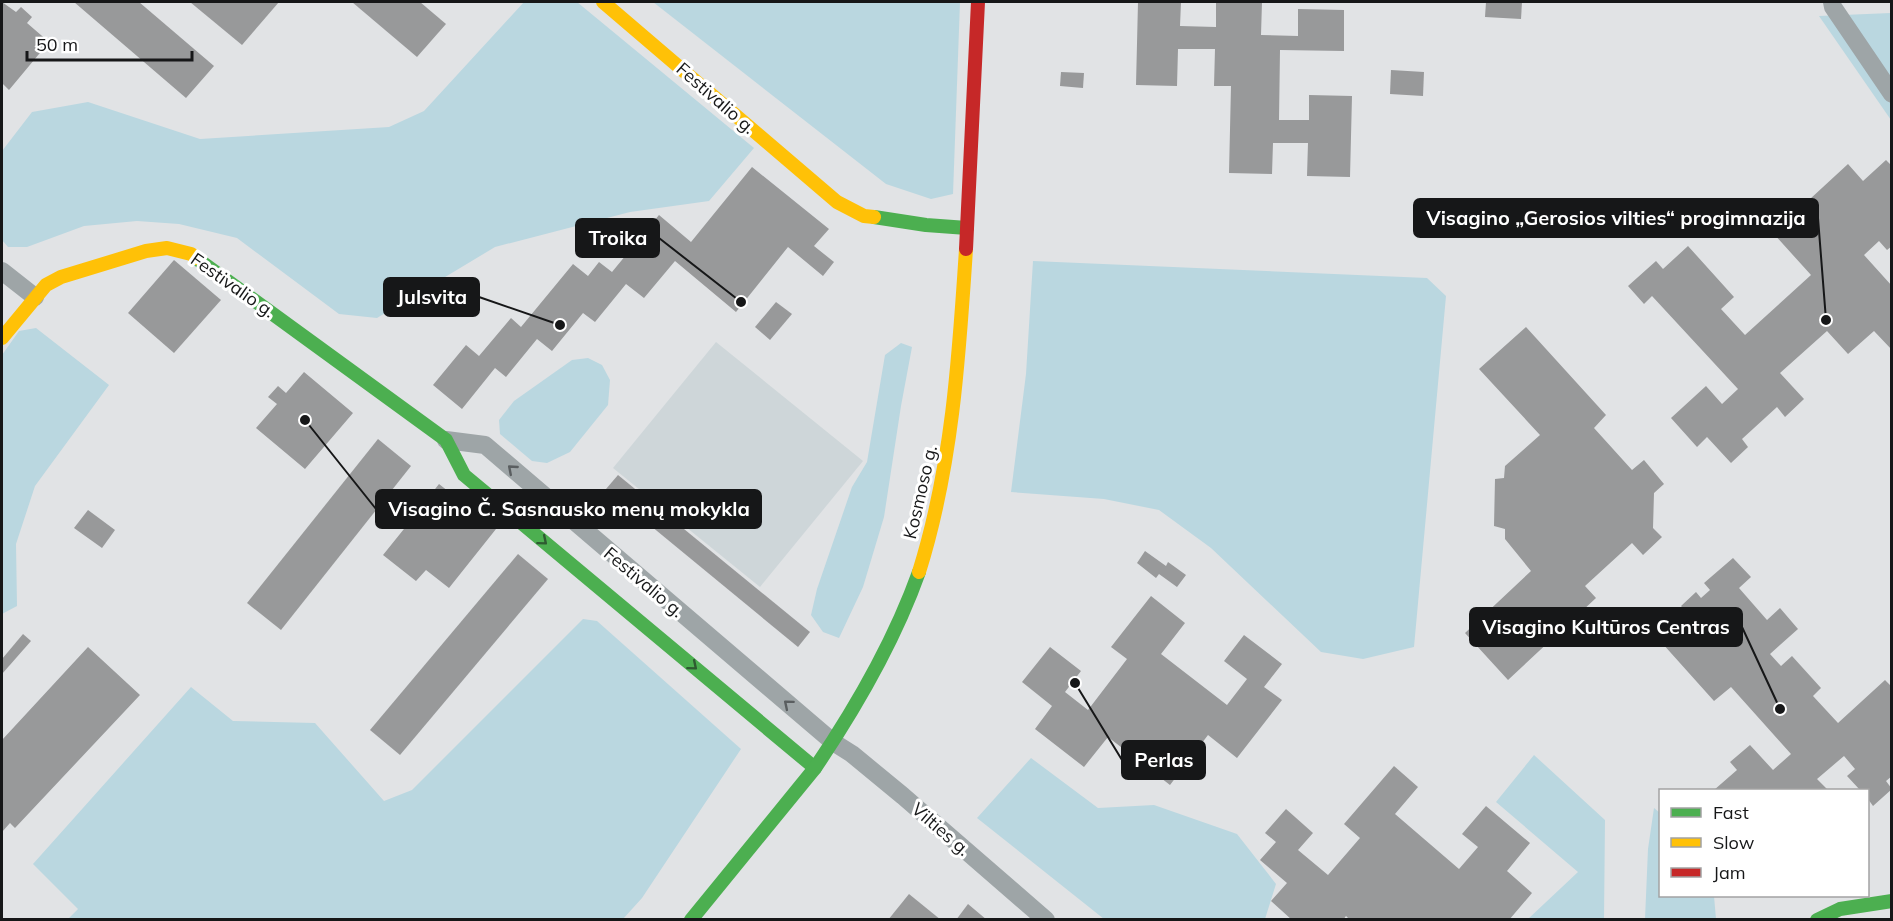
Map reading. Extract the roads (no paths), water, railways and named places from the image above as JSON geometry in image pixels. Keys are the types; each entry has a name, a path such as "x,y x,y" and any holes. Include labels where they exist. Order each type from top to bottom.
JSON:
{"street":[{"name":"Festivalio g.","path":"603,2 837,202 864,216 967,228"},
{"name":"Kosmoso g.","path":"691,920 815,768 833,742 882,659 905,609 919,571 938,502 954,414 967,228 978,2"},
{"path":"1832,2 1833,7 1892,94"},
{"name":"Festivalio g.","path":"2,338 46,285 61,277 146,251 167,248 191,254 446,440 464,475 815,768"},
{"path":"2,271 35,297"},
{"name":"Festivalio g.","path":"446,440 485,445 833,742"},
{"name":"Vilties g.","path":"833,742 852,754 903,796 1046,920"},
{"path":"1817,920 1840,909 1892,901"}],"place":[{"name":"Troika","path":"741,302"},
{"name":"Visagino „Gerosios vilties“ progimnazija","path":"1826,320"},
{"name":"Julsvita","path":"560,325"},
{"name":"Visagino Č. Sasnausko menų mokykla","path":"305,420"},
{"name":"Perlas","path":"1075,683"},
{"name":"Visagino Kultūros Centras","path":"1780,709"}]}
